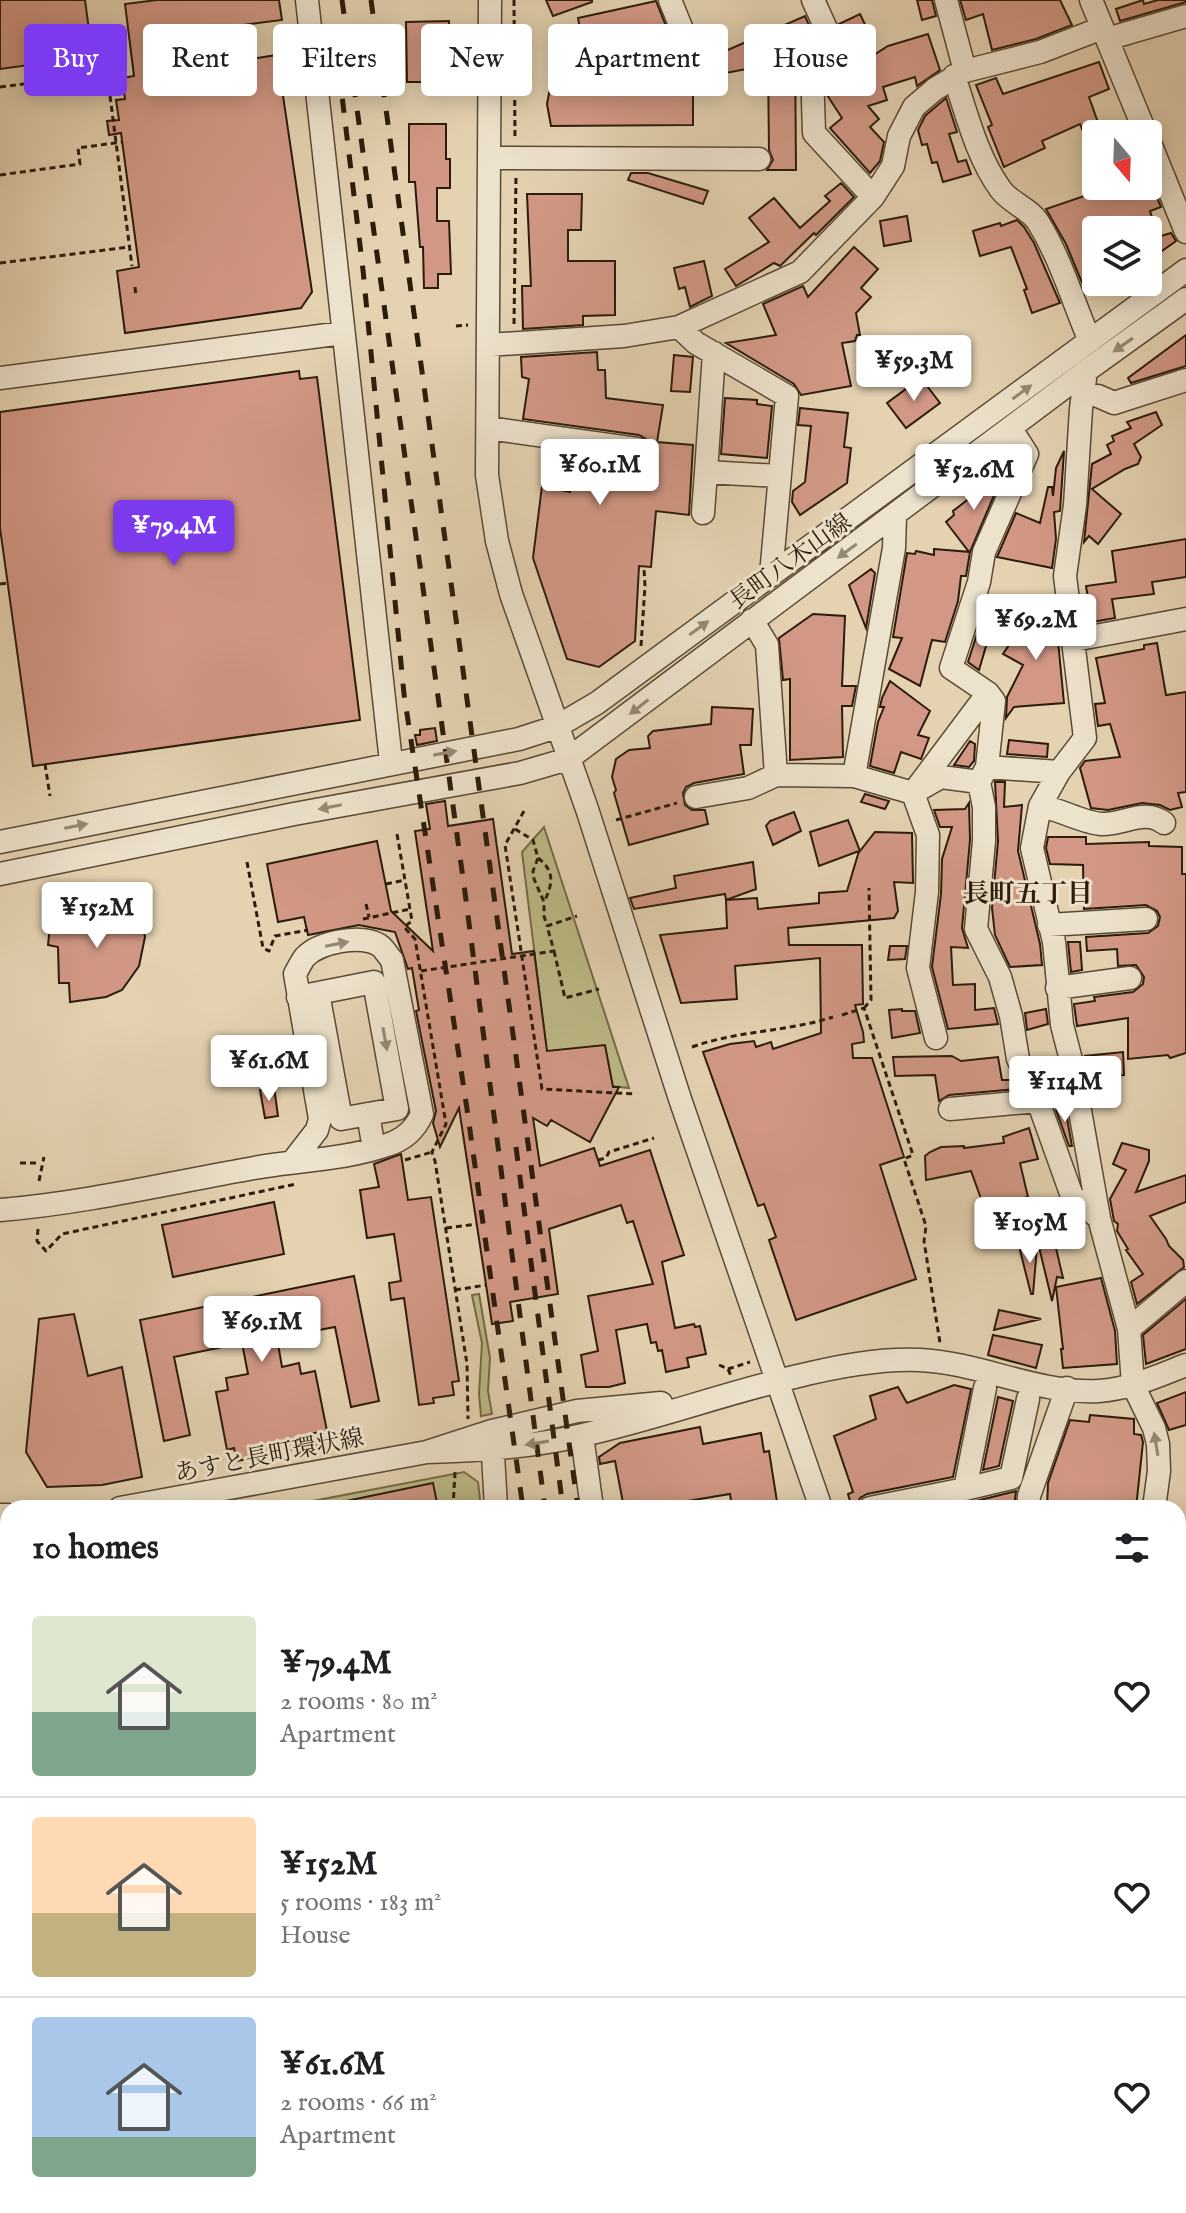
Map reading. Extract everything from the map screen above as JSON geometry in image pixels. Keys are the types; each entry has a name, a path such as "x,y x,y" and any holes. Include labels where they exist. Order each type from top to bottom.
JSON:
{"street":[{"path":"307,0 391,762"},
{"path":"490,0 487,475 497,541 511,594 607,870 680,1099 818,1500"},
{"path":"670,0 680,24"},
{"path":"813,0 839,57 812,68 814,133 873,197"},
{"path":"946,0 973,135 1003,193 1036,218 1052,246 1090,341"},
{"path":"1099,2 1104,33 1140,120"},
{"path":"488,345 624,336 679,327 800,272 873,197 893,166 899,136 914,107 960,74 1104,33 1186,16"},
{"path":"489,158 759,159"},
{"path":"1162,173 1186,232"},
{"path":"0,842 391,762 487,746 556,727 597,703 1186,270"},
{"name":"長町八木山線","path":"0,874 308,811 520,773 568,759 1186,299"},
{"path":"679,327 696,343 787,396 771,575"},
{"path":"0,378 343,333"},
{"path":"703,513 714,353"},
{"path":"1086,371 1075,505 1065,576 1085,738 1059,772 1040,806 1032,848 1054,942 1057,988 1099,1218 1129,1329 1133,1385 1154,1428 1158,1444 1159,1471 1155,1500"},
{"path":"1098,396 1114,403 1186,380"},
{"path":"488,428 637,449"},
{"path":"1011,429 1027,454 984,552 979,582 951,668 988,693 994,701 983,774 984,841 976,929 1000,977 1018,1059 1038,1101 1072,1196 1099,1218"},
{"path":"706,472 779,476"},
{"path":"854,776 894,548 895,516"},
{"path":"1074,640 1186,619"},
{"path":"752,620 767,645 776,775"},
{"path":"913,793 988,693"},
{"path":"696,797 748,788 776,775 854,776 913,793 941,777 1059,772"},
{"path":"913,793 928,835 927,892 918,968 936,1038"},
{"path":"1040,806 1100,824 1142,816 1158,818 1164,823"},
{"path":"1049,925 1146,919"},
{"path":"0,1210 295,1172 398,1141 411,1132 422,1114 392,960 380,945 366,941 324,946 306,955 295,974 308,995 341,1119 397,1109 374,982 308,995"},
{"path":"1057,988 1130,978"},
{"path":"295,1172 320,1119 308,995"},
{"path":"950,1109 1038,1101"},
{"path":"365,1151 368,1114"},
{"path":"317,1130 325,1138 365,1151"},
{"path":"1129,1329 1186,1281"},
{"name":"あすと長町環状線","path":"164,1500 492,1441 582,1436 777,1381 865,1363 919,1360 973,1368 1041,1386 1098,1391 1133,1385 1186,1365"},
{"path":"965,1489 985,1388"},
{"path":"1011,1478 1030,1498 1067,1388"},
{"name":"あすと長町環状線","path":"492,1441 577,1411 726,1396"},
{"path":"1011,1478 1028,1399"},
{"path":"582,1436 591,1500"},
{"path":"492,1441 496,1500"},
{"path":"910,1500 1011,1478"}],"path":[{"path":"0,87 24,83"},
{"path":"110,96 128,211 132,266"},
{"path":"0,175 80,164 78,148 119,142"},
{"path":"0,263 130,247"},
{"path":"135,287 136,296"},
{"path":"456,326 472,325"},
{"path":"641,646 644,569"},
{"path":"0,584 8,583"},
{"path":"45,764 50,796"},
{"path":"616,820 696,797"},
{"path":"524,811 505,845 542,1089 635,1094"},
{"path":"515,829 533,840 538,858 550,870 552,879 544,902 544,916 565,998 599,989"},
{"path":"397,834 412,921 404,927"},
{"path":"538,858 533,871 544,902"},
{"path":"247,862 263,948 269,951"},
{"path":"386,884 405,880"},
{"path":"842,1015 864,1008 871,1000 869,888"},
{"path":"366,904 369,917"},
{"path":"547,926 577,916"},
{"path":"421,971 554,951"},
{"path":"864,1008 913,1155 904,1159 926,1226 924,1241 941,1349"},
{"path":"692,1047 723,1036 812,1024 833,1017"},
{"path":"598,1160 606,1158 609,1152 654,1138"},
{"path":"39,1181 40,1163 44,1157"},
{"path":"435,1161 467,1364 468,1421"},
{"path":"20,1163 40,1163"},
{"path":"38,1229 37,1241 46,1251 62,1234 295,1172"},
{"path":"446,1228 477,1224"},
{"path":"455,1290 486,1285"},
{"path":"453,1500 455,1470"}],"shaded area":[{"path":"544,827 629,1088 575,1082 549,1070 522,852"},
{"path":"479,1294 490,1358 488,1391 492,1414 481,1416 482,1343 472,1295"},
{"path":"464,1472 478,1482 480,1500 318,1500"}],"building":[{"path":"0,0 85,0 88,24 24,24 24,66 0,69"},
{"path":"157,0 279,0 282,20 251,24 143,24 143,96 257,96 257,58 273,56 273,96 283,96 312,292 301,308 125,333 117,271 139,267 121,133 109,135 107,121 119,120 116,100 125,99 127,77 134,76 125,4"},
{"path":"546,0 592,0 592,2 553,16"},
{"path":"917,0 932,0 936,16 922,20"},
{"path":"960,0 1060,0 1072,25 1036,39 992,50 983,14 966,20"},
{"path":"1143,0 1144,4 1158,0 1186,2 1120,21 1116,9"},
{"path":"656,1 665,24 579,24 578,18"},
{"path":"860,14 865,24 839,24"},
{"path":"805,16 809,24 787,24"},
{"path":"449,21 449,24 421,24 421,82 407,82 406,22"},
{"path":"928,34 940,70 917,86 915,77 883,87 887,100 868,106 879,119 870,127 884,142 880,161 870,173 830,128 842,118 828,96 876,96 876,54 888,46"},
{"path":"744,43 744,69 728,72 728,50"},
{"path":"1099,62 1109,89 1089,97 1097,120 1082,120 1082,129 1080,124 1042,141 1045,148 1004,167 976,85 996,78 1003,94"},
{"path":"549,96 693,96 693,125 551,126"},
{"path":"768,96 795,96 796,170 767,170 773,160 769,150"},
{"path":"946,98 957,132 949,134 958,162 966,160 971,174 943,182 937,162 932,163 927,144 922,145 918,130 925,116"},
{"path":"409,124 446,124 450,188 437,188 437,221 449,221 451,274 438,274 438,288 424,288 423,247 420,247 415,182 409,182"},
{"path":"631,173 648,173 708,191 703,204 628,180"},
{"path":"841,183 854,197 816,235 814,233 780,266 774,263 736,286 725,269 769,242 749,218 774,198 800,228 830,201 825,196"},
{"path":"527,194 582,194 581,230 568,230 568,261 615,261 615,315 583,316 583,325 523,329 522,286 531,286"},
{"path":"1082,197 1082,200 1158,200 1161,207 1150,211 1152,216 1082,216 1082,283 1066,244 1046,209"},
{"path":"907,216 911,241 884,246 880,221"},
{"path":"1017,220 1034,243 1060,303 1032,313 1024,290 1027,289 1011,247 980,256 973,231"},
{"path":"1171,233 1176,241 1162,251 1162,236"},
{"path":"854,247 878,269 861,288 871,297 856,313 860,335 855,341 842,343 851,386 801,395 794,384 726,343 776,335 763,304 803,286 808,297"},
{"path":"704,261 712,296 690,307 685,287 679,289 674,268"},
{"path":"1186,335 1186,366 1131,383 1128,378"},
{"path":"597,352 598,370 605,370 606,398 663,405 657,442 693,445 689,515 656,511 651,567 639,566 635,641 599,667 567,659 533,558 542,486 570,492 576,455 641,462 648,457 650,445 639,435 523,419 529,379 522,377 521,357"},
{"path":"674,355 693,357 690,392 671,391"},
{"path":"299,371 300,379 317,377 360,720 33,766 0,528 0,412"},
{"path":"921,378 940,403 906,428 887,403"},
{"path":"725,398 757,400 757,404 772,406 767,458 721,454"},
{"path":"800,408 848,413 844,447 851,448 847,483 800,515 792,502 793,491 805,482 811,426 798,425"},
{"path":"1156,412 1162,425 1134,444 1141,457 1138,464 1092,489 1121,514 1098,544 1089,536 1084,542 1092,464 1111,454 1107,445 1114,441 1112,436 1131,428 1127,422"},
{"path":"1064,451 1060,511 1054,512 1056,539 1052,568 997,557 1016,513 1040,523 1048,487 1052,487 1053,496 1056,468"},
{"path":"1006,467 969,552 946,522 954,515 953,511 975,494 974,491"},
{"path":"1186,539 1186,577 1152,582 1154,594 1112,599 1115,618 1092,622 1086,586 1116,582 1112,551"},
{"path":"934,549 970,552 966,576 961,576 958,601 945,642 932,640 920,686 889,669 902,638 893,637 907,553 915,554 916,551 934,555"},
{"path":"871,569 875,573 866,628 849,585"},
{"path":"985,609 996,612 979,670 968,662"},
{"path":"1033,609 1055,610 1064,703 1014,707 1006,718 1007,697 1023,665 1003,654"},
{"path":"813,614 845,616 842,686 856,686 852,706 842,706 843,757 790,760 790,679 783,680 779,638"},
{"path":"1157,643 1166,695 1186,692 1186,792 1178,793 1182,807 1170,810 1160,805 1142,803 1108,810 1091,808 1080,768 1085,761 1120,757 1110,724 1098,726 1095,704 1105,703 1096,658 1144,649 1144,645"},
{"path":"890,681 930,711 918,735 929,738 921,759 901,752 894,773 870,766 884,707 880,707 882,698"},
{"path":"712,707 753,709 751,745 740,745 744,774 686,787 683,793 685,805 692,810 705,810 708,824 629,845 614,793 612,777 616,759 629,750 650,748 648,736 653,731 711,724"},
{"path":"435,728 437,741 417,745 415,735 420,735 420,730"},
{"path":"1009,740 1048,744 1047,757 1007,754"},
{"path":"970,741 975,744 974,761 969,767 954,765"},
{"path":"995,782 1005,782 1004,807 1022,805 1018,851 1042,965 1010,967 995,935 992,908 998,841"},
{"path":"865,794 889,801 885,809 861,802"},
{"path":"445,801 448,826 493,819 512,954 534,951 547,1051 605,1045 613,1087 619,1087 590,1142 551,1120 547,1126 533,1118 540,1166 594,1148 600,1166 650,1150 684,1255 662,1262 675,1328 694,1324 695,1327 700,1326 706,1354 687,1358 689,1367 666,1372 662,1350 658,1351 656,1342 651,1343 647,1324 616,1330 625,1383 586,1387 581,1355 598,1351 588,1296 653,1284 633,1221 627,1223 621,1205 549,1229 558,1294 510,1302 513,1321 492,1324 459,1108 440,1147 433,1123 436,1111 416,1011 419,1010 412,968 408,969 395,932 359,925 308,935 304,917 278,922 267,864 377,841 391,911 433,951 415,831 430,829 426,804"},
{"path":"969,803 970,840 962,928 968,948 951,947 953,985 975,984 975,1010 994,1008 998,1024 948,1029 932,967 942,859 952,827 940,827 934,810 965,809"},
{"path":"794,812 801,831 773,845 766,826 770,821"},
{"path":"848,820 860,851 875,832 912,833 913,883 894,882 898,911 894,918 788,928 789,945 862,945 863,1004 855,1005 864,1042 852,1044 853,1058 872,1058 904,1157 880,1165 916,1279 796,1320 769,1240 776,1237 764,1204 758,1206 703,1052 754,1041 756,1047 771,1042 773,1049 821,1033 820,958 735,966 737,999 681,1003 660,935 727,928 726,900 757,898 758,909 819,903 819,893 847,891 859,851 819,866 810,832"},
{"path":"1048,837 1086,837 1086,844 1149,842 1149,846 1182,847 1182,874 1186,874 1186,1053 1170,1058 1168,1055 1128,1059 1128,1018 1077,1026 1074,1004 1095,1001 1094,997 1133,992 1143,984 1144,977 1136,965 1118,966 1117,949 1087,951 1086,937 1148,933 1158,926 1160,917 1157,911 1146,905 1084,909 1083,865 1050,864 1046,848"},
{"path":"753,862 756,889 726,900 725,894 634,909 630,898 676,888 674,876"},
{"path":"121,905 124,914 140,910 145,937 139,966 122,990 106,997 70,1002 69,983 59,983 58,947 48,945 50,927 61,912 78,906 81,914"},
{"path":"1068,942 1080,942 1082,970 1071,972"},
{"path":"890,946 907,946 905,959 888,960"},
{"path":"1046,1009 1048,1024 1027,1030 1025,1013"},
{"path":"889,1010 915,1011 920,1033 892,1038"},
{"path":"1123,1052 1124,1075 1088,1078 1085,1056"},
{"path":"952,1056 961,1061 998,1057 1002,1080 1012,1080 1017,1089 949,1095 939,1101 935,1075 895,1076 893,1057"},
{"path":"274,1087 278,1116 265,1118 260,1090"},
{"path":"1065,1107 1072,1146 1069,1146 1056,1110"},
{"path":"1029,1128 1038,1159 1020,1163 1028,1197 984,1207 971,1171 926,1180 925,1156 930,1152 941,1147 964,1148 1004,1143 1003,1137"},
{"path":"1122,1143 1149,1150 1149,1161 1136,1192 1186,1175 1186,1202 1150,1216 1169,1246 1183,1260 1184,1267 1137,1304 1131,1282 1143,1274 1117,1231 1118,1224 1114,1221 1110,1199 1126,1170 1113,1164"},
{"path":"401,1154 408,1200 431,1197 459,1381 452,1382 454,1395 433,1398 434,1403 419,1405 404,1298 391,1300 389,1283 401,1281 394,1234 367,1238 360,1190 379,1187 374,1164"},
{"path":"1050,1201 1058,1230 1052,1231 1063,1278 1057,1277 1052,1301 1033,1205"},
{"path":"274,1202 284,1254 173,1277 162,1225"},
{"path":"1037,1247 1033,1294 1031,1294 1020,1250"},
{"path":"354,1276 379,1401 351,1407 335,1327 277,1338 282,1367 299,1363 301,1374 315,1371 327,1431 314,1433 316,1445 237,1461 234,1448 227,1450 216,1392 228,1390 226,1378 248,1374 242,1343 174,1357 190,1435 164,1441 140,1320"},
{"path":"1101,1278 1115,1331 1117,1364 1063,1368 1056,1287"},
{"path":"1186,1299 1186,1349 1146,1364 1143,1335"},
{"path":"999,1310 1041,1319 994,1330"},
{"path":"74,1314 88,1376 122,1367 142,1477 102,1485 47,1487 26,1452 39,1319"},
{"path":"993,1335 1042,1345 1036,1368 988,1355"},
{"path":"954,1385 971,1389 953,1477 850,1500 848,1494 853,1492 834,1436 876,1419 870,1396 898,1387 907,1403"},
{"path":"1186,1392 1186,1425 1169,1430 1157,1403"},
{"path":"998,1397 1013,1401 999,1466 983,1470"},
{"path":"1090,1415 1134,1419 1134,1434 1141,1435 1143,1442 1137,1500 1047,1500 1048,1483 1070,1420 1089,1422"},
{"path":"700,1427 703,1444 761,1433 764,1452 769,1451 777,1500 731,1500 730,1494 694,1500 622,1500 615,1461 600,1464 599,1457 620,1443"},
{"path":"433,1483 436,1500 351,1500"},
{"path":"1016,1491 1015,1500 980,1500"}],"railway":[{"path":"342,0 466,900 544,1500"},
{"path":"371,0 577,1500"},
{"path":"342,96 363,270 404,694 522,1500"},
{"path":"516,1147 562,1500"}],"district":[{"name":"長町五丁目","path":"1028,893"}]}
